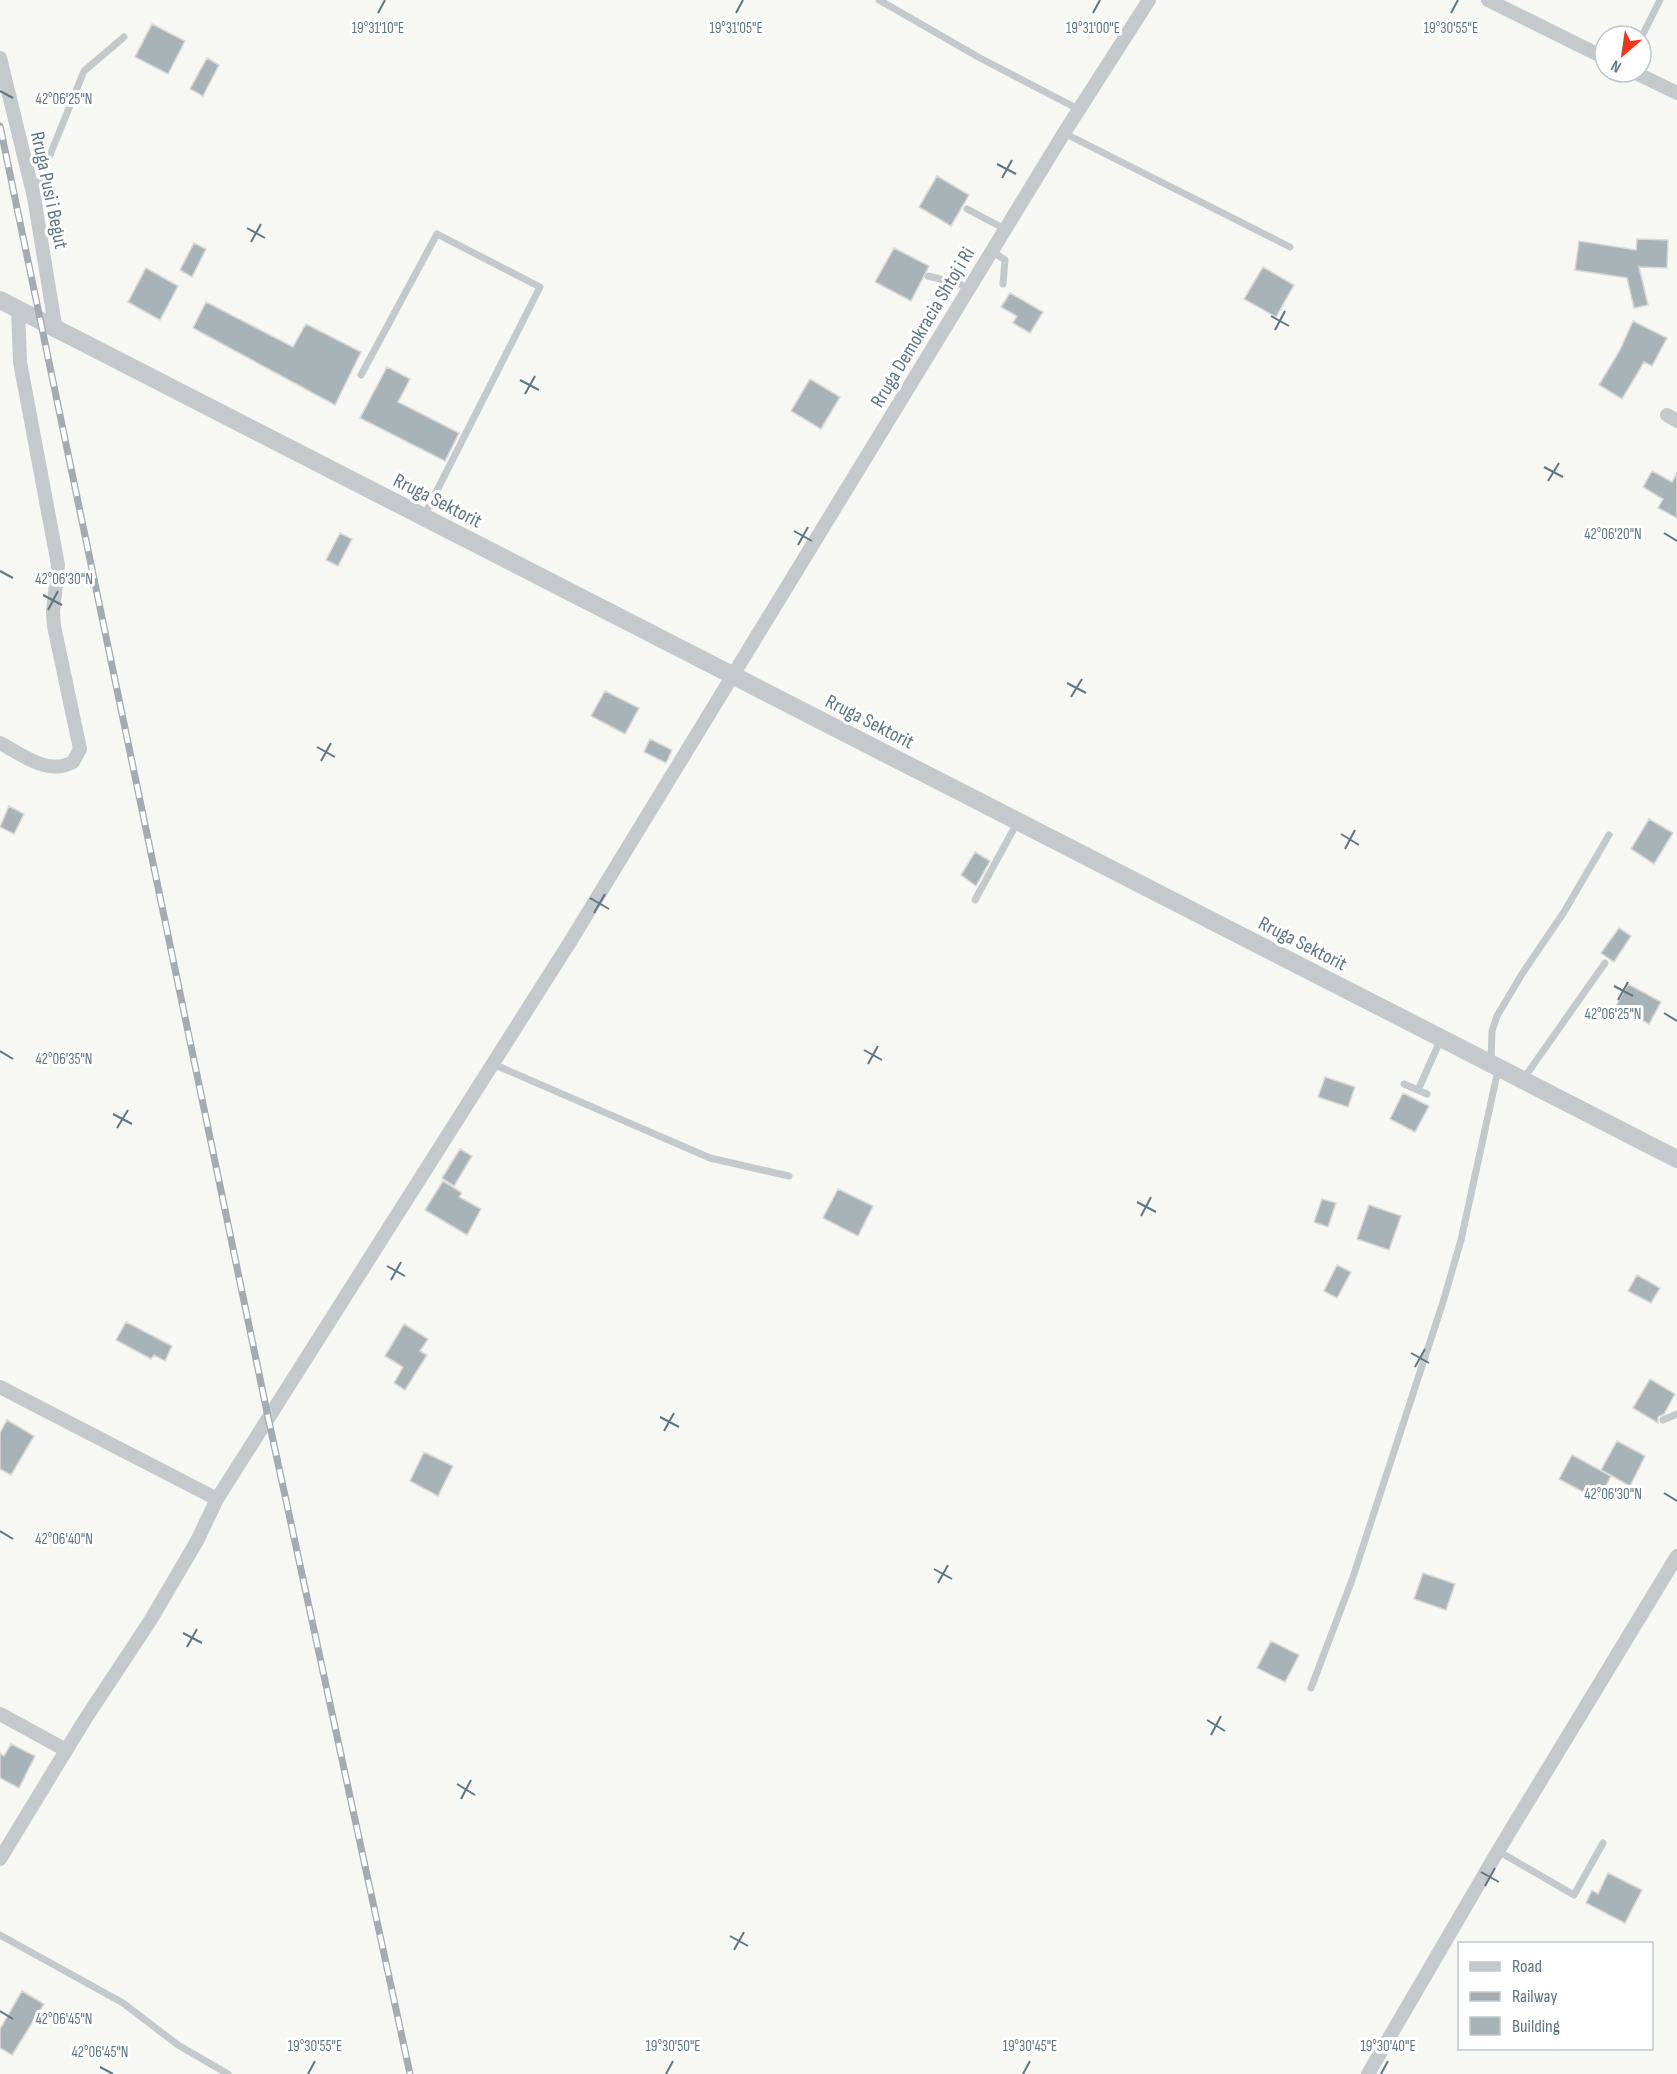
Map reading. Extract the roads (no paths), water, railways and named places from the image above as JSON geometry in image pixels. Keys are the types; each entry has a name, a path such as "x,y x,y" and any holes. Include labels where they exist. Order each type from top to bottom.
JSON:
{"street":[{"name":"Rruga Demokracia Shtoj i Ri","path":"0,1859 66,1750 150,1622 197,1541 217,1499 490,1064 570,942 1064,133 1149,0"},
{"path":"1488,0 1593,52"},
{"name":"Rruga Pusi i Begut","path":"0,58 34,197 50,328"},
{"path":"1653,81 1677,93"},
{"name":"Rruga Sektorit","path":"0,300 50,328 1677,1159"},
{"path":"0,743 37,762 55,768 73,762 80,749 54,626 53,612 58,565 20,362 18,309"},
{"path":"0,1387 217,1499"},
{"path":"1368,2074 1498,1851 1677,1556"},
{"path":"0,1714 66,1750"}],"lane":[{"path":"879,0 1080,111"},
{"path":"1648,24 1660,0"},
{"path":"34,197 84,71 124,37"},
{"path":"1064,133 1290,247"},
{"path":"967,208 1005,229"},
{"path":"362,375 437,234 540,287 423,518"},
{"path":"992,251 1005,260 1003,284"},
{"path":"928,276 960,284 968,290"},
{"path":"975,900 1017,822"},
{"path":"1311,1688 1352,1580 1461,1240 1495,1066 1492,1031 1497,1016 1564,912 1609,835"},
{"path":"1522,1080 1605,963"},
{"path":"1418,1090 1441,1038"},
{"path":"490,1064 710,1158 789,1176"},
{"path":"1404,1084 1427,1094"},
{"path":"1663,1420 1677,1414"},
{"path":"1498,1851 1574,1895 1603,1843"},
{"path":"0,1935 123,2003 178,2045 228,2074"}],"railway":[{"path":"0,126 268,1417 410,2074"}]}
